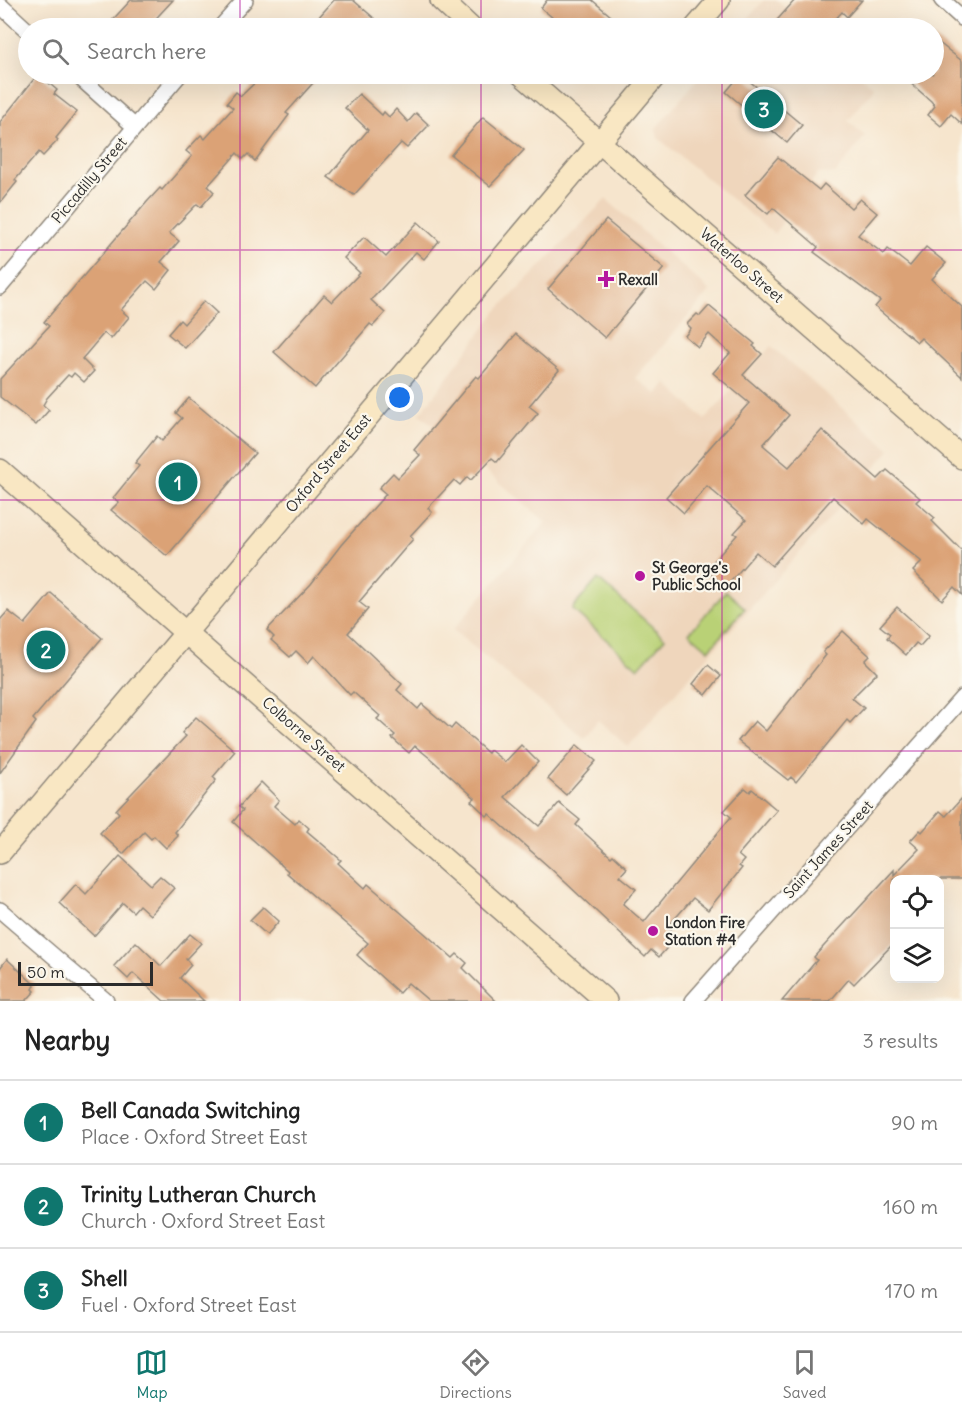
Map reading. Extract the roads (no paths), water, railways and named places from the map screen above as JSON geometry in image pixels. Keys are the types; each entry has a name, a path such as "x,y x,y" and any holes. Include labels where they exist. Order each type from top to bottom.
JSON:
{"street":[{"path":"229,18 245,0"},
{"path":"441,0 460,18"},
{"path":"704,18 719,0"},
{"path":"942,0 962,18"},
{"path":"0,5 18,22"},
{"path":"87,84 134,126"},
{"name":"Piccadilly Street","path":"0,287 171,84"},
{"name":"Waterloo Street","path":"533,84 962,458"},
{"name":"Oxford Street East","path":"0,853 649,84"},
{"name":"Colborne Street","path":"0,470 606,1001"},
{"name":"Saint James Street","path":"693,1001 962,698"},
{"path":"0,910 106,1001"}],"place":[{"name":"Shell","path":"764,109"},
{"name":"Rexall","path":"606,279"},
{"name":"Bell Canada Switching","path":"178,482"},
{"name":"St George's Public School","path":"640,576"},
{"name":"Trinity Lutheran Church","path":"46,650"},
{"name":"London Fire Station #4","path":"653,931"}]}
